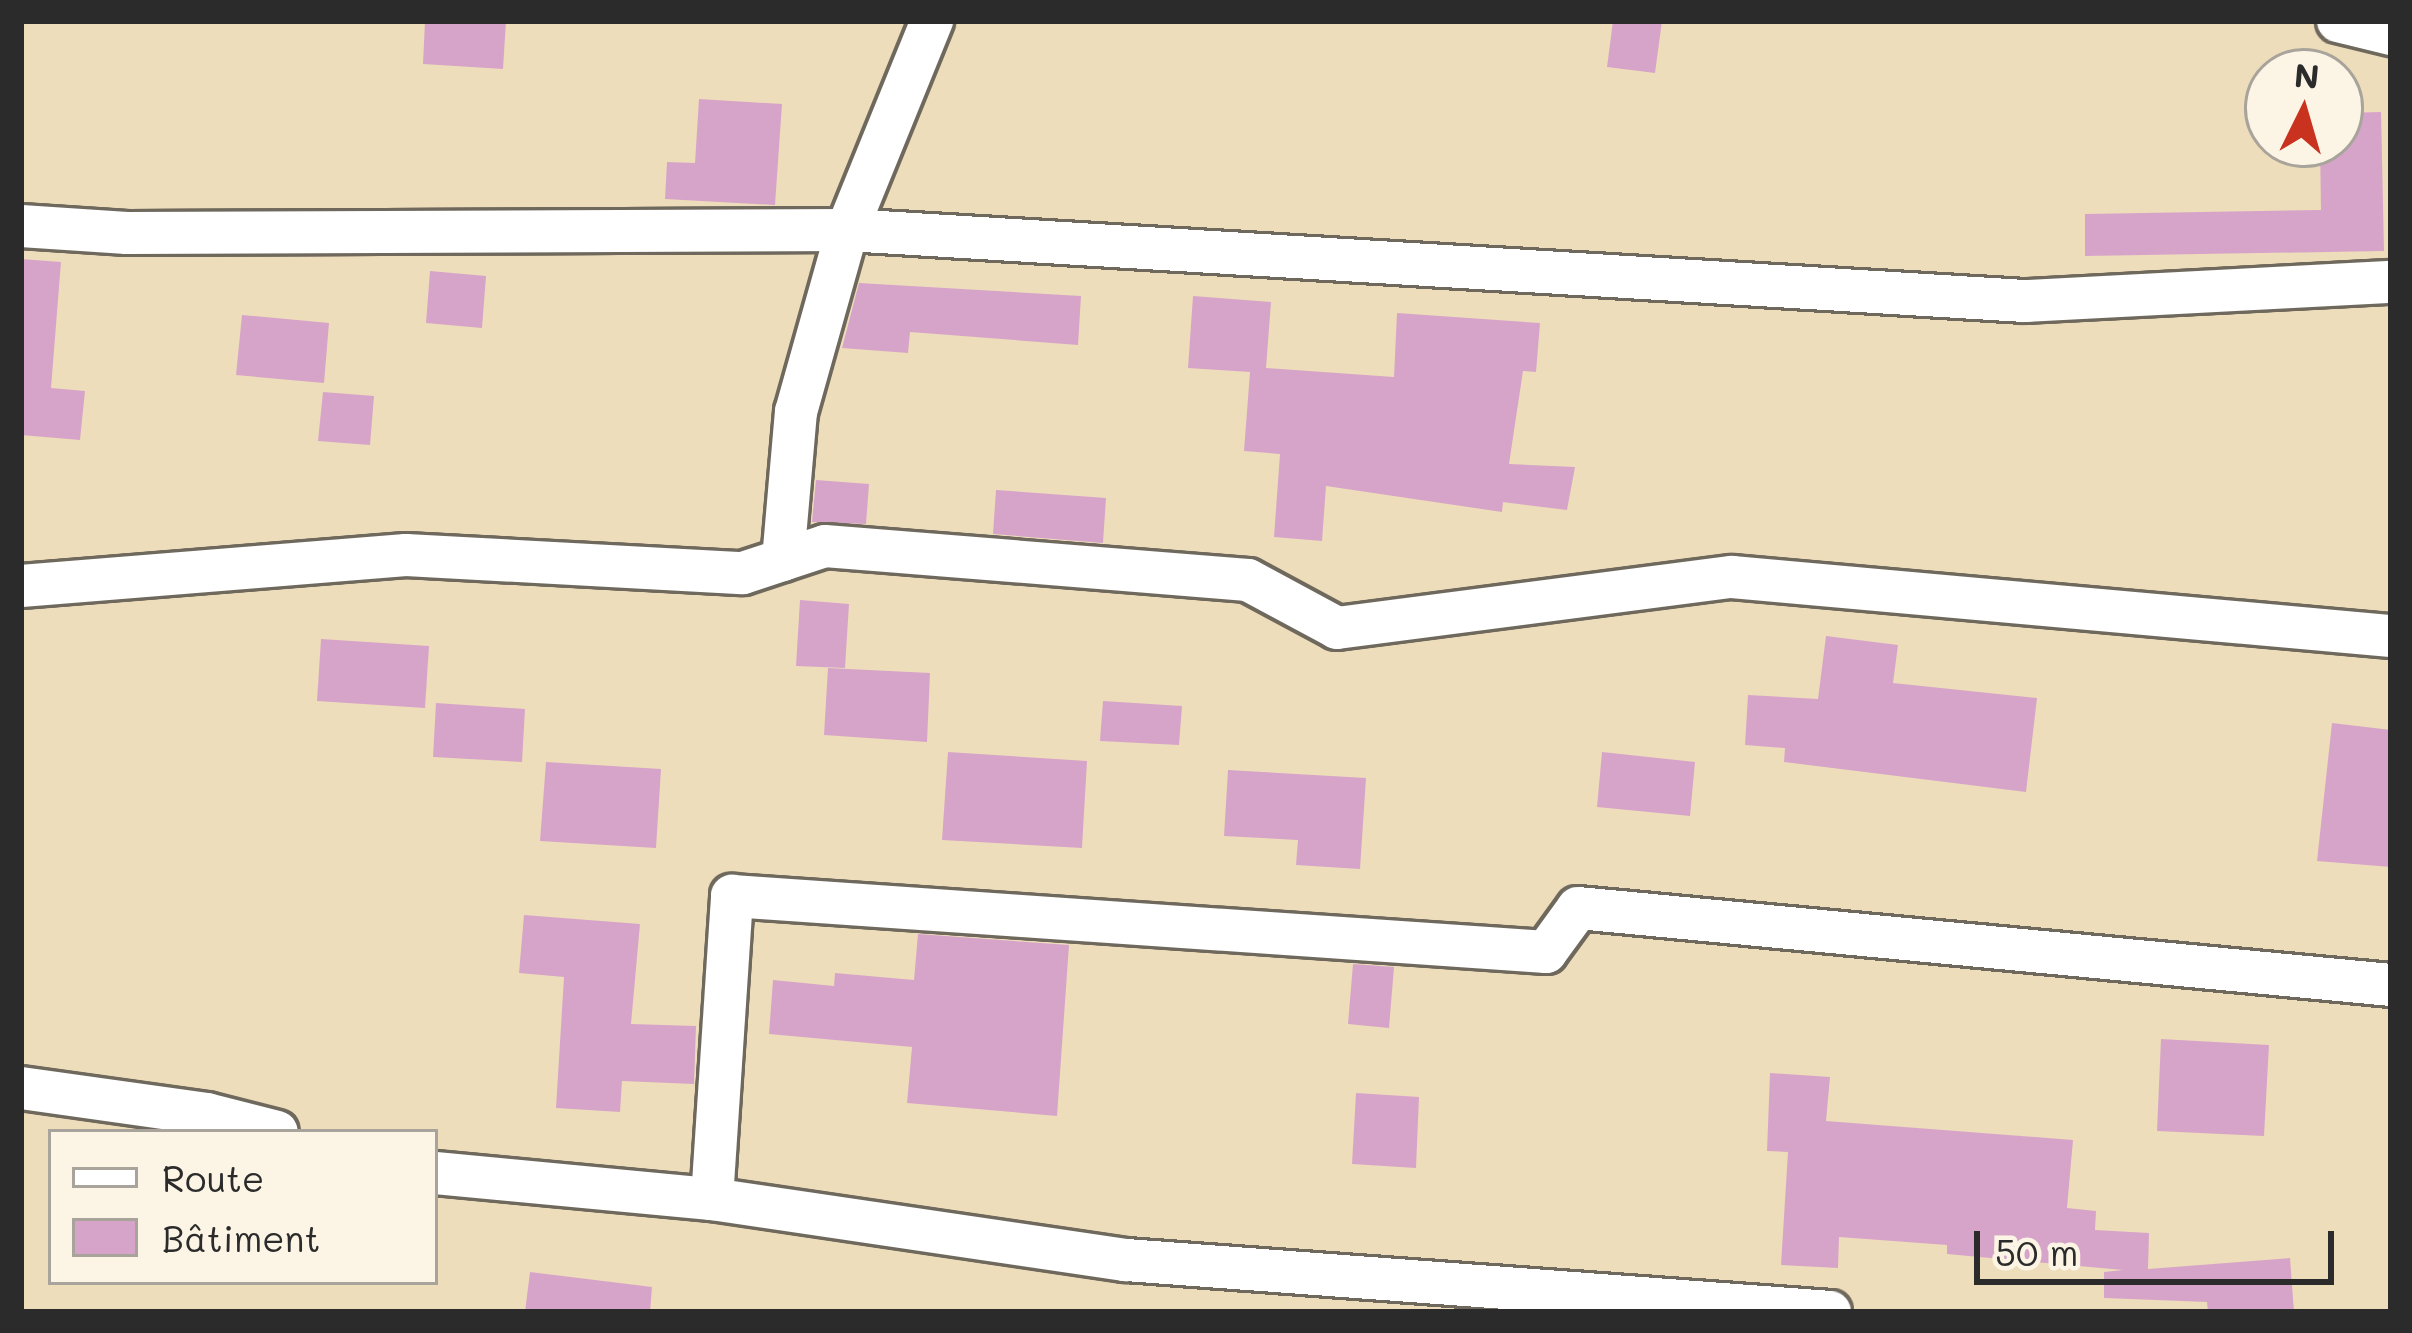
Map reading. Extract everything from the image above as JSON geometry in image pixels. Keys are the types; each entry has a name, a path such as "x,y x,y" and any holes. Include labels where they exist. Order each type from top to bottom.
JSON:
{"street":[{"path":"783,560 796,412 847,230 932,21"},
{"path":"2338,21 2391,34"},
{"path":"21,226 127,233 847,230 2026,301 2391,282"},
{"path":"21,586 406,555 743,573 825,546 1248,580 1337,628 1732,578 2391,636"},
{"path":"712,1199 732,896 1546,952 1579,908 2391,985"},
{"path":"21,1088 260,1129"},
{"path":"438,1173 712,1199 1126,1260 1830,1312"}],"building":[{"path":"425,21 506,21 503,69 423,64"},
{"path":"1613,21 1662,21 1655,73 1607,67"},
{"path":"699,99 782,104 775,205 665,199 667,162 695,163"},
{"path":"2364,112 2381,112 2384,251 2085,256 2085,214 2321,210 2320,168 2364,168"},
{"path":"21,259 61,262 51,388 85,391 80,440 21,435"},
{"path":"430,271 486,276 482,328 426,323"},
{"path":"859,283 1081,296 1078,345 910,332 908,353 842,348"},
{"path":"1193,296 1271,302 1266,368 1394,377 1397,313 1540,323 1536,372 1523,371 1509,464 1575,467 1567,510 1503,502 1502,512 1326,486 1322,541 1274,537 1280,454 1244,451 1250,372 1188,368"},
{"path":"242,315 329,323 324,383 236,375"},
{"path":"323,392 374,396 370,445 318,441"},
{"path":"816,480 869,484 866,524 812,522"},
{"path":"996,490 1106,498 1103,543 993,534"},
{"path":"800,600 849,604 845,668 796,666"},
{"path":"1826,636 1898,645 1893,683 2037,698 2026,792 1784,762 1785,748 1745,745 1748,695 1818,699"},
{"path":"321,639 429,646 425,708 317,701"},
{"path":"828,668 930,673 927,742 824,735"},
{"path":"1103,701 1182,706 1179,745 1100,741"},
{"path":"436,703 525,709 522,762 433,757"},
{"path":"2332,723 2391,730 2391,867 2317,861"},
{"path":"948,752 1087,761 1082,848 942,840"},
{"path":"1602,752 1695,762 1690,816 1597,807"},
{"path":"546,762 661,769 656,848 540,841"},
{"path":"1228,770 1366,778 1360,869 1296,865 1298,840 1224,836"},
{"path":"524,915 640,924 631,1024 696,1026 694,1084 622,1081 620,1112 556,1108 564,977 519,973"},
{"path":"918,934 1069,945 1057,1116 907,1103 912,1047 769,1034 773,980 834,986 835,973 914,980"},
{"path":"1353,964 1394,967 1389,1028 1348,1024"},
{"path":"2161,1039 2269,1045 2264,1136 2157,1131"},
{"path":"1770,1073 1830,1077 1826,1121 2073,1140 2067,1208 2096,1211 2095,1230 2149,1233 2148,1269 2290,1258 2294,1312 2208,1312 2207,1302 2104,1298 2104,1272 2123,1270 1947,1254 1947,1245 1839,1237 1838,1268 1781,1265 1788,1152 1767,1151"},
{"path":"1356,1093 1419,1097 1416,1168 1352,1164"},
{"path":"530,1272 652,1287 650,1312 525,1312"}]}
